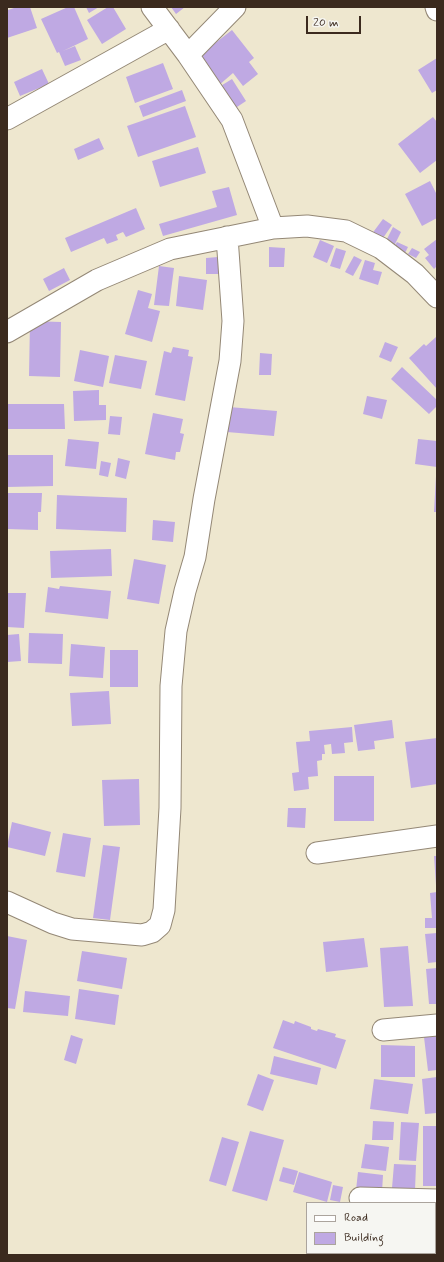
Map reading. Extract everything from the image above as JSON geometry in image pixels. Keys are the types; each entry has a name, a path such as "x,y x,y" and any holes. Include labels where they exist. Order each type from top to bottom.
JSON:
{"street":[{"path":"152,7 188,54 232,120 273,228"},
{"path":"188,54 235,7"},
{"path":"7,119 169,29"},
{"path":"7,332 97,280 170,249 273,228 306,226 346,231 381,248 415,274 437,297"},
{"path":"7,902 72,930 142,934 152,932 160,925 164,910 170,808 171,686 176,631 185,591 195,557 204,499 230,361 233,321 227,237"},
{"path":"317,853 437,836"},
{"path":"384,1030 437,1025"},
{"path":"360,1198 437,1200"}],"building":[{"path":"7,7 8,10 17,7 30,7 37,28 7,38"},
{"path":"68,7 74,7 88,39 63,51 75,46 81,60 65,66 59,52 57,53 41,19"},
{"path":"86,7 99,7 89,13"},
{"path":"108,7 113,7 126,29 102,44 87,20"},
{"path":"171,7 185,7 176,14"},
{"path":"232,30 254,58 249,62 258,74 243,86 233,73 218,86 196,58"},
{"path":"437,58 437,90 432,93 418,70"},
{"path":"163,63 173,89 135,103 126,77"},
{"path":"42,69 49,84 20,96 14,82"},
{"path":"232,79 246,101 234,109 219,87"},
{"path":"182,90 186,101 143,117 139,106"},
{"path":"185,106 196,137 138,157 127,126"},
{"path":"433,117 437,122 437,160 420,173 398,144"},
{"path":"99,138 104,149 78,160 74,149"},
{"path":"198,147 206,173 160,187 152,161"},
{"path":"430,181 437,195 437,218 422,226 405,194"},
{"path":"229,187 237,215 163,236 159,224 217,207 212,191"},
{"path":"136,208 145,229 126,237 123,232 116,235 118,240 107,244 104,238 71,252 65,238"},
{"path":"383,219 392,225 381,241 371,235"},
{"path":"393,227 401,232 392,250 384,245"},
{"path":"437,239 437,266 434,269 425,258 429,255 424,249"},
{"path":"320,240 334,246 327,263 313,257"},
{"path":"397,242 408,247 404,255 393,249"},
{"path":"269,247 285,248 284,267 269,267"},
{"path":"336,248 346,251 340,269 330,266"},
{"path":"412,248 420,252 416,258 408,254"},
{"path":"354,256 362,260 353,276 345,272"},
{"path":"218,257 219,274 206,274 206,258"},
{"path":"365,260 375,263 373,270 382,272 378,285 359,279"},
{"path":"159,266 174,268 169,306 154,305"},
{"path":"64,268 70,280 49,291 43,279"},
{"path":"179,276 207,280 203,310 176,306"},
{"path":"138,290 152,294 148,308 160,311 152,342 125,334"},
{"path":"30,321 61,322 60,377 29,376"},
{"path":"436,337 437,389 409,358 424,344 426,346"},
{"path":"385,342 398,347 391,362 379,357"},
{"path":"173,347 189,350 188,356 193,357 185,401 155,395 164,351 171,353"},
{"path":"80,350 109,356 103,387 74,381"},
{"path":"260,353 272,354 271,375 259,375"},
{"path":"115,355 147,361 141,389 109,383"},
{"path":"402,367 437,400 437,406 429,414 391,379"},
{"path":"99,390 99,405 106,405 106,420 74,421 73,391"},
{"path":"367,396 387,400 382,419 363,414"},
{"path":"7,404 64,404 65,429 7,429"},
{"path":"229,407 277,411 274,436 227,432"},
{"path":"153,413 183,419 180,433 184,434 180,452 176,452 175,460 145,454"},
{"path":"110,416 122,417 120,435 108,434"},
{"path":"68,439 99,442 96,469 65,466"},
{"path":"418,439 437,441 437,467 415,464"},
{"path":"7,455 53,455 53,486 7,487"},
{"path":"118,458 130,461 126,479 115,476"},
{"path":"101,461 111,463 108,477 99,475"},
{"path":"436,476 437,512 434,512"},
{"path":"7,493 42,493 41,512 38,512 38,530 7,529"},
{"path":"57,495 127,498 126,532 56,529"},
{"path":"153,520 175,522 173,542 152,540"},
{"path":"111,549 112,576 51,578 50,551"},
{"path":"134,559 166,565 159,604 127,599"},
{"path":"60,586 111,591 108,619 45,612 48,587 59,589"},
{"path":"7,593 26,593 24,628 7,627"},
{"path":"29,633 63,634 62,664 28,663"},
{"path":"19,634 21,661 7,662 7,635"},
{"path":"71,644 105,647 103,678 69,676"},
{"path":"110,650 138,650 138,687 110,687"},
{"path":"109,691 111,724 72,726 70,693"},
{"path":"392,720 394,738 374,741 375,749 358,751 354,725"},
{"path":"352,727 353,742 344,743 345,753 332,754 331,744 324,745 325,754 322,754 322,760 317,761 318,776 308,777 309,789 294,791 292,773 299,772 296,742 310,741 309,731"},
{"path":"437,738 437,784 411,788 405,742"},
{"path":"334,776 374,776 374,821 334,821"},
{"path":"139,779 140,825 104,826 102,780"},
{"path":"288,808 306,808 305,828 287,827"},
{"path":"12,822 51,832 45,856 7,847"},
{"path":"63,833 91,838 85,877 56,872"},
{"path":"103,845 120,847 110,920 93,918"},
{"path":"434,856 437,856 437,885 436,885"},
{"path":"437,892 437,928 425,928 425,918 432,918 430,893"},
{"path":"437,933 437,962 428,963 425,934"},
{"path":"7,936 27,940 15,1009 7,1008"},
{"path":"364,938 368,967 326,972 323,942"},
{"path":"408,946 413,1006 384,1007 380,948"},
{"path":"82,951 127,958 122,989 77,981"},
{"path":"437,968 437,1004 429,1004 426,969"},
{"path":"79,989 119,995 115,1025 75,1019"},
{"path":"25,991 70,996 68,1016 23,1012"},
{"path":"283,1020 294,1024 295,1021 317,1031 318,1029 336,1034 335,1037 346,1040 336,1069 273,1048"},
{"path":"71,1035 83,1039 76,1064 64,1060"},
{"path":"437,1036 437,1070 428,1071 424,1037"},
{"path":"381,1045 415,1046 415,1077 381,1077"},
{"path":"274,1056 321,1068 317,1085 270,1074"},
{"path":"258,1074 274,1080 263,1111 247,1105"},
{"path":"437,1077 437,1113 425,1114 422,1079"},
{"path":"374,1079 413,1084 408,1114 370,1109"},
{"path":"373,1121 394,1122 393,1140 372,1140"},
{"path":"401,1122 419,1123 416,1161 399,1160"},
{"path":"423,1126 437,1126 437,1186 423,1186"},
{"path":"250,1131 284,1140 267,1201 232,1191"},
{"path":"222,1137 239,1142 226,1186 209,1181"},
{"path":"365,1144 389,1147 386,1171 361,1168"},
{"path":"394,1164 416,1165 415,1190 392,1188"},
{"path":"283,1167 298,1171 294,1185 279,1181"},
{"path":"299,1172 332,1182 327,1202 293,1192"},
{"path":"358,1172 383,1175 382,1192 356,1190"},
{"path":"333,1185 343,1187 340,1202 330,1200"},
{"path":"346,1254 369,1254 369,1255"},
{"path":"390,1254 429,1254 429,1255"}]}
